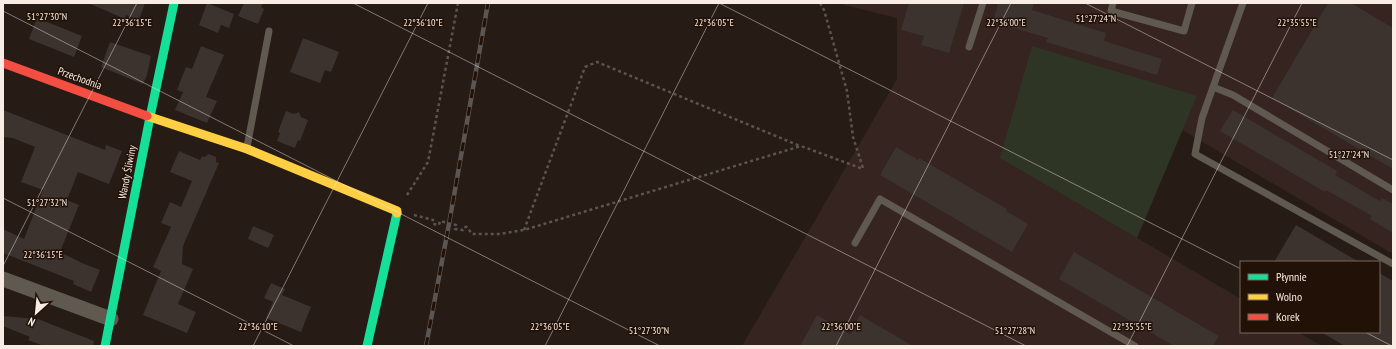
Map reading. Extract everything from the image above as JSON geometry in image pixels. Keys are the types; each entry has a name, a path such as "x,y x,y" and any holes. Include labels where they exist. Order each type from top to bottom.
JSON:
{"street":[{"name":"Wandy Śliwiny","path":"105,346 174,3"},
{"name":"Przechodnia","path":"3,63 150,117 246,149 397,211"},
{"path":"367,346 397,211"},
{"path":"3,279 111,319"}],"lane":[{"path":"969,47 983,3"},
{"path":"1113,3 1111,11 1184,31 1192,3"},
{"path":"1243,3 1202,118 1195,154 1393,264"},
{"path":"246,149 269,31"},
{"path":"1213,87 1233,95 1393,190"},
{"path":"854,243 880,199 1135,346"}],"path":[{"path":"458,3 428,162 397,211 433,220 433,224 439,226 440,221 456,225 455,229 463,230 464,227 467,227 472,234 500,234 524,230 801,146"},
{"path":"524,230 585,67 597,62 801,146 863,169 853,137 847,91 824,10 820,3"}],"shaded area":[{"path":"845,3 1393,3 1393,254 1182,130 1197,96 1000,157 1240,298 1240,333 1300,333 1322,346 742,346 897,79 897,18 844,5"}],"green space":[{"path":"1032,46 1197,96 1137,238 1000,158"}],"building":[{"path":"88,3 145,3 139,20 126,15 125,19"},
{"path":"207,3 234,14 229,28 221,25 218,33 199,25"},
{"path":"244,3 263,3 261,7 264,9 258,24 238,16"},
{"path":"909,3 964,3 949,53 921,45 924,36 901,30"},
{"path":"998,3 1034,3 1032,10 1106,33 1104,41 1162,59 1157,75 1046,42 1048,38 993,22"},
{"path":"1328,3 1351,3 1393,28 1393,169 1272,98"},
{"path":"37,18 82,36 74,57 29,39"},
{"path":"303,38 339,52 331,72 325,70 320,83 290,72"},
{"path":"110,42 151,56 147,75 143,84 101,67"},
{"path":"201,46 224,55 206,97 217,101 207,123 175,110 183,92 177,90 186,67 192,69"},
{"path":"3,110 105,150 106,145 122,151 109,184 78,172 67,200 79,205 60,252 100,270 91,292 73,284 74,281 3,253 3,229 24,239 43,190 21,182 35,147 13,138 3,137"},
{"path":"1233,110 1337,171 1335,175 1380,201 1382,198 1393,204 1393,233 1370,219 1372,216 1326,190 1325,192 1220,131"},
{"path":"286,111 294,114 299,112 301,117 308,120 300,141 298,140 295,148 277,141 280,133 278,132"},
{"path":"896,147 918,160 919,158 1007,209 1006,211 1028,224 1012,252 880,175"},
{"path":"179,151 200,160 202,156 205,157 208,154 216,157 216,162 219,163 183,246 182,264 193,269 178,304 196,312 187,333 143,315 161,271 153,267 171,227 161,223 170,202 181,207 192,181 170,172"},
{"path":"1296,225 1357,261 1275,261"},
{"path":"253,226 274,235 268,248 248,239"},
{"path":"1074,252 1219,336 1213,346 1174,346 1059,279"},
{"path":"1380,274 1393,281 1393,346 1345,346 1323,333 1380,333"},
{"path":"271,283 285,289 282,295 311,307 301,332 266,318 273,302 264,298"},
{"path":"817,315 850,334 860,315 913,346 800,346"},
{"path":"3,316 38,319 94,341 93,346 44,346 28,340 30,337 3,326"}],"railway":[{"path":"426,346 488,3"}],"traffic: fast":[{"path":"105,346 174,3"},
{"path":"367,346 397,213"}],"traffic: slow":[{"path":"147,116 247,149 397,211 397,213"}],"traffic: jam":[{"path":"3,63 147,116"}]}
